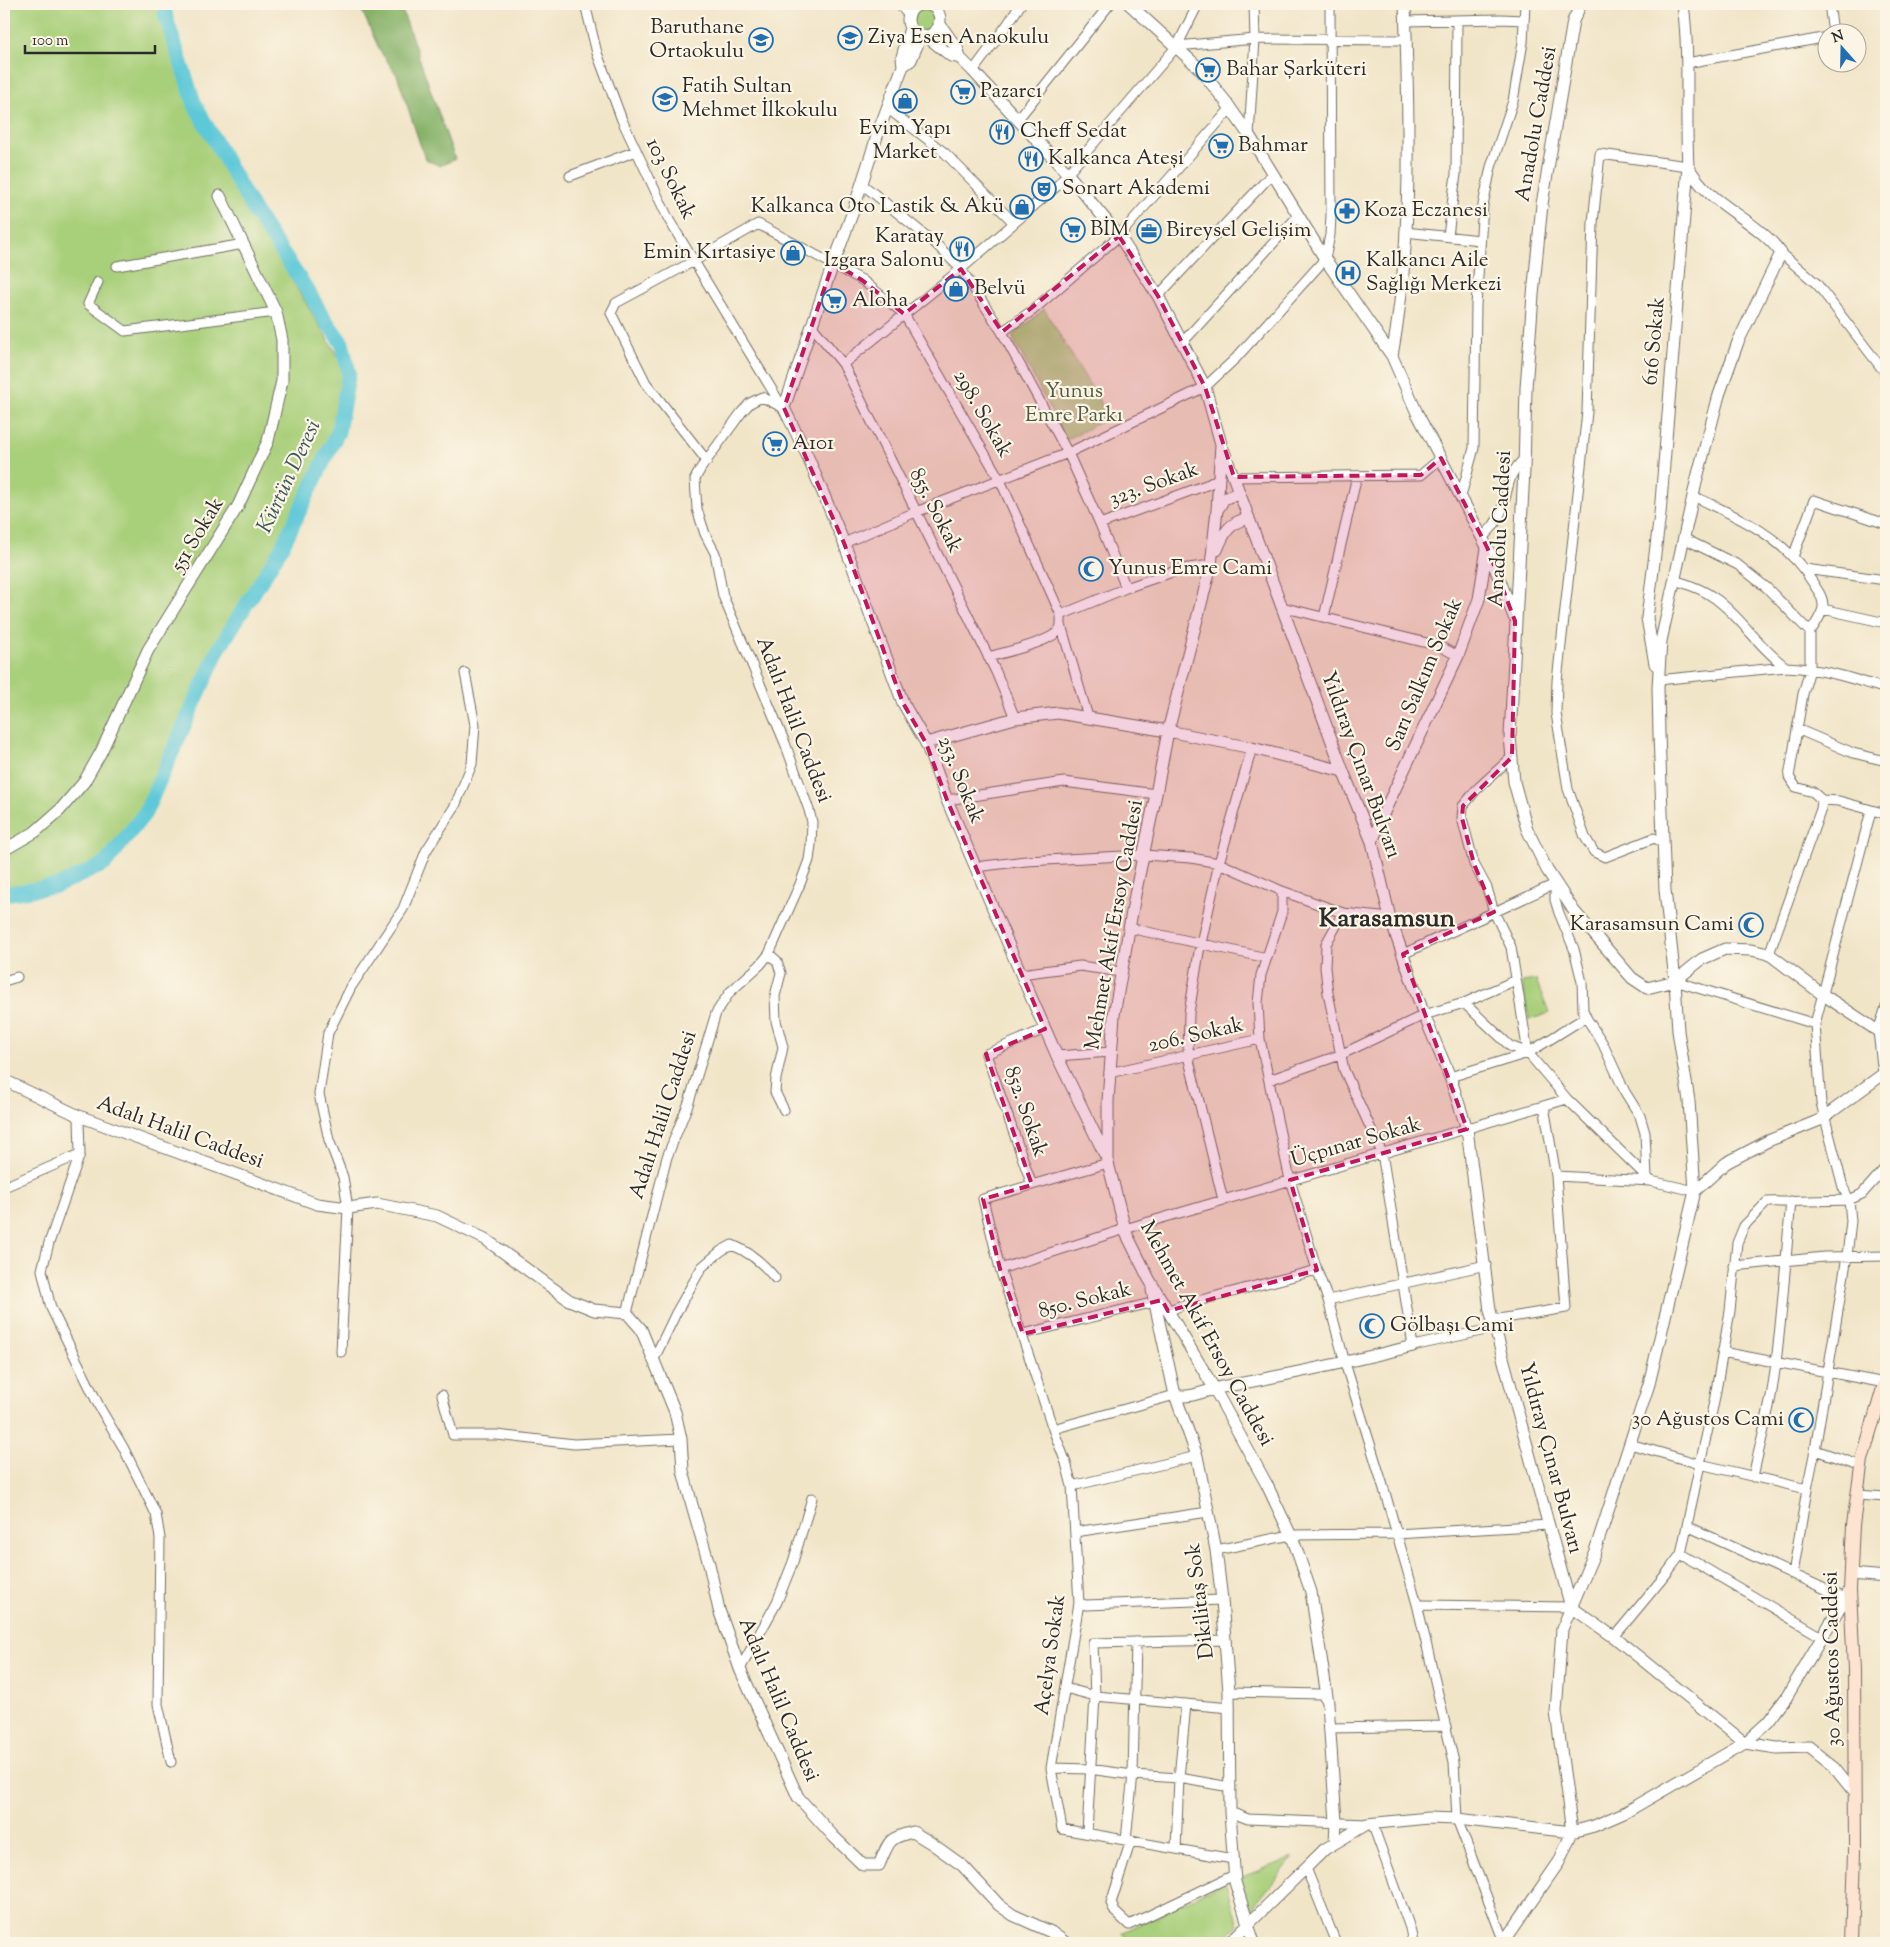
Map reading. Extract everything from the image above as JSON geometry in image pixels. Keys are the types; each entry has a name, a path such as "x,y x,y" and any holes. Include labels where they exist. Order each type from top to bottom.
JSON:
{"main road":[{"name":"30 Ağustos Caddesi","path":"1852,1943 1854,1670 1848,1594 1851,1574 1853,1525 1862,1466 1886,1380"}],"street":[{"name":"103 Sokak","path":"584,4 597,53 622,120 669,220 784,408"},
{"path":"900,4 909,14"},
{"path":"784,408 903,66 902,57 910,28 909,14 915,6 926,4 940,14 960,58 951,56 923,36 916,34 910,28"},
{"path":"973,71 1021,4"},
{"path":"1018,119 1110,4"},
{"path":"1129,4 1199,68 1250,135 1325,259 1392,356 1417,413 1485,542 1515,621"},
{"path":"843,364 961,269 1058,185 1177,46 1198,4"},
{"path":"1250,135 1255,39 1254,4"},
{"path":"844,543 917,512 1068,453 1205,387 1236,358 1325,259 1330,235 1331,215 1330,4"},
{"path":"1392,356 1401,310 1408,186 1405,4"},
{"path":"1461,496 1474,448 1476,305 1483,205 1491,167 1513,101 1523,42 1525,4"},
{"path":"1574,21 1575,4"},
{"name":"Anadolu Caddesi","path":"1581,4 1574,21 1542,204 1526,388 1510,736 1514,782 1526,829 1555,884 1574,911 1632,978 1647,988 1675,981"},
{"name":"616 Sokak","path":"1658,680 1647,618 1660,514 1688,166 1686,136 1688,48 1683,4"},
{"path":"1829,4 1832,22"},
{"path":"903,66 911,60 923,36 934,32 940,14"},
{"path":"1448,236 1456,174 1457,20"},
{"path":"1405,21 1524,20"},
{"path":"1177,46 1255,39 1330,41 1406,40"},
{"path":"1687,63 1818,39"},
{"name":"Mehmet Akif Ersoy Caddesi","path":"960,58 1068,173 1120,236 1158,296 1205,387 1221,444 1211,565 1168,731 1122,972 1109,1074 1108,1163 1125,1229 1150,1279 1214,1388 1267,1484 1291,1536 1311,1592 1328,1703 1336,1822 1335,1843"},
{"path":"887,108 945,153 1014,223"},
{"path":"1002,332 1033,310 1120,236 1230,109"},
{"path":"570,176 636,150"},
{"path":"1663,842 1654,838 1605,857 1594,852 1585,837 1568,790 1556,713 1557,681 1573,553 1587,412 1592,223 1600,154 1688,166 1695,180 1709,194 1770,239 1781,253 1817,284 1886,374"},
{"path":"1158,296 1273,173"},
{"path":"862,184 936,244 961,269 1002,332 1068,453 1126,588"},
{"name":"551 Sokak","path":"4,850 35,832 60,810 84,782 102,752 148,650 238,506 268,441 282,381 282,340 276,312 220,196"},
{"path":"1182,343 1298,216"},
{"name":"298. Sokak","path":"694,261 758,224 862,280 904,314 1000,480 1062,615"},
{"path":"1405,232 1480,240"},
{"path":"117,266 244,244"},
{"path":"1504,1943 1559,1862 1572,1832 1556,1712 1562,1629 1595,1552 1649,1384 1695,1191 1689,1101 1678,1031 1675,981 1665,890 1658,734 1658,680 1661,641 1709,428 1735,351 1760,292 1781,253"},
{"path":"694,261 616,303 611,313 646,383 707,461"},
{"path":"98,282 88,304 125,331 276,312"},
{"name":"855. Sokak","path":"812,326 843,364 988,657 1015,718"},
{"name":"Adalı Halil Caddesi","path":"627,1313 667,1157 689,1102 716,1013 730,992 760,965 769,954 787,917 809,860 812,822 785,743 723,596 715,553 705,534 697,509 695,479 750,403 762,396 784,408"},
{"name":"253. Sokak","path":"784,408 807,455 844,543 903,703 926,742 946,800 1021,974 1057,1056 1108,1163"},
{"name":"Yıldıray Çınar Bulvarı","path":"1221,444 1372,842 1390,918 1424,1015 1450,1077 1467,1129 1494,1324 1571,1607"},
{"path":"1234,477 1421,475 1441,458"},
{"path":"1485,542 1501,512 1514,468 1524,458"},
{"path":"1324,617 1357,476"},
{"name":"323. Sokak","path":"1100,524 1209,484 1219,478"},
{"path":"1217,510 1224,499 1235,494 1241,497"},
{"path":"1693,496 1738,517 1778,542 1805,569 1822,598 1822,609 1810,632 1810,669 1789,777 1796,787 1813,792 1822,800 1839,801 1886,814"},
{"path":"1793,557 1814,500 1886,524"},
{"path":"988,657 1013,651 1053,636 1059,630 1062,615 1126,588 1180,569 1211,565 1228,527 1238,520 1249,518"},
{"path":"1683,538 1738,565 1767,588 1810,632"},
{"name":"Sarı Salkım Sokak","path":"1372,842 1385,810 1458,656 1478,599 1485,542"},
{"path":"1805,569 1886,580"},
{"path":"1674,580 1695,587 1716,599 1741,622 1774,658 1786,667"},
{"path":"1282,607 1438,646 1458,656"},
{"path":"1822,609 1886,623"},
{"path":"1061,625 1088,717"},
{"path":"1658,680 1786,667 1810,669 1857,680 1886,690"},
{"path":"341,1352 348,1208 343,1177 328,1140 319,1094 328,1033 351,987 403,909 426,851 455,806 472,764 475,725 464,673"},
{"path":"926,742 1015,718 1058,713 1168,731 1252,748 1344,771"},
{"path":"1797,729 1853,753 1886,761"},
{"path":"1222,1200 1188,1056 1189,1013 1201,943 1219,863 1252,748"},
{"path":"1512,758 1477,789 1463,806 1462,818 1466,841 1474,864 1487,888 1494,912 1511,947 1528,1053"},
{"path":"946,800 1064,782 1156,794"},
{"path":"1769,954 1821,810 1822,800"},
{"path":"1793,1574 1829,1372 1848,1256 1851,1221 1850,1200 1843,1187 1821,1103 1815,1024 1871,810"},
{"path":"975,867 1026,861 1143,855 1191,858 1219,863 1282,891 1343,913 1390,918"},
{"path":"1403,954 1555,884 1555,900 1574,948 1582,982 1583,1010 1602,1042 1625,1092 1640,1116 1646,1133 1649,1179"},
{"name":"206. Sokak","path":"1109,1074 1260,1039 1258,1003 1261,975 1282,912 1282,891"},
{"path":"1343,913 1326,944 1325,968 1328,993 1344,1070 1382,1153 1412,1346"},
{"path":"1129,928 1267,958"},
{"path":"1675,981 1702,959 1725,950 1751,950 1769,954 1822,994 1878,1031"},
{"path":"769,954 777,961 781,973 775,996 776,1021 783,1047 775,1092 784,1110"},
{"path":"1021,974 1080,966 1122,972"},
{"path":"4,981 17,977"},
{"path":"1269,1080 1340,1055 1424,1015 1464,1003 1516,980"},
{"path":"1675,981 1815,1024"},
{"path":"1464,1003 1510,1046 1528,1053 1567,1099 1649,1179"},
{"path":"1695,1191 1726,1163 1768,1141 1824,1118 1885,1073 1878,1031 1886,1007"},
{"path":"1450,1077 1528,1053 1586,1017"},
{"name":"852. Sokak","path":"1032,1185 986,1054 1045,1029"},
{"path":"1260,1039 1290,1180 1328,1300 1417,1604 1454,1762 1457,1819 1504,1943"},
{"path":"1057,1056 1111,1052"},
{"name":"Adalı Halil Caddesi","path":"4,1080 80,1116 317,1204 348,1208 377,1204 437,1216 485,1239 568,1300 594,1310 627,1313 641,1329 675,1412 681,1439 683,1471 709,1564 719,1610 740,1669 798,1797 834,1837 863,1865 880,1865 889,1842 899,1836 913,1832 963,1866 999,1905 1013,1915 1051,1932 1066,1943"},
{"name":"Üçpınar Sokak","path":"1000,1269 1125,1229 1567,1099"},
{"path":"1053,1429 1175,1395 1185,1398 1214,1388 1345,1363 1494,1324 1566,1308 1556,1176 1544,1106"},
{"path":"80,1116 80,1154 49,1243 42,1270 51,1308 100,1408 123,1447 156,1514 160,1538 158,1704 171,1762"},
{"path":"4,1186 80,1154"},
{"path":"1032,1185 1108,1163"},
{"path":"1614,1637 1682,1554 1730,1310 1736,1243 1744,1226 1767,1202 1850,1200 1862,1194 1886,1167"},
{"path":"1556,1176 1649,1179 1695,1191"},
{"name":"Açelya Sokak","path":"1032,1185 983,1199 1000,1269 1066,1463 1072,1486 1079,1602 1051,1768 1062,1829 1086,1832"},
{"path":"1754,1477 1776,1362 1791,1201"},
{"path":"653,1361 676,1313 702,1266 721,1251 732,1245 746,1250 766,1267 775,1278"},
{"path":"1734,1266 1786,1260 1848,1256 1886,1256"},
{"path":"1328,1300 1486,1265"},
{"path":"1168,1310 1317,1270"},
{"name":"Dikilitaş Sok","path":"1150,1279 1175,1395 1197,1456 1216,1550 1230,1692 1230,1812 1234,1875 1247,1926 1254,1943"},
{"name":"850. Sokak","path":"1023,1334 1155,1302"},
{"path":"1722,1352 1829,1372 1886,1380"},
{"path":"442,1395 453,1435 497,1435 574,1444 681,1439"},
{"path":"1630,1444 1700,1464 1807,1489"},
{"path":"1815,1450 1862,1466"},
{"path":"1072,1486 1197,1456"},
{"path":"1857,1495 1886,1497"},
{"path":"740,1669 776,1602 794,1562 812,1498"},
{"path":"1075,1532 1208,1512"},
{"path":"1216,1550 1291,1536 1396,1534 1549,1525"},
{"path":"1230,1812 1248,1819 1369,1824 1428,1818 1457,1819 1572,1832 1594,1826 1626,1812 1745,1743 1768,1722 1786,1698 1848,1594 1793,1574 1687,1526"},
{"path":"1682,1554 1822,1637"},
{"path":"1851,1574 1886,1577"},
{"path":"1079,1602 1086,1605 1105,1605 1222,1600"},
{"path":"1422,1605 1571,1607 1614,1637 1745,1743 1777,1748 1809,1747 1834,1767 1854,1792"},
{"path":"1226,1640 1093,1643 1095,1696 1086,1832 1233,1859"},
{"path":"1136,1642 1134,1775 1129,1840 1111,1903 1116,1912 1129,1925 1234,1875"},
{"path":"1065,1688 1095,1696 1230,1708"},
{"path":"1230,1692 1322,1694 1328,1703"},
{"path":"1176,1848 1179,1778 1186,1704"},
{"path":"1329,1728 1446,1726"},
{"path":"1051,1768 1090,1769 1134,1775 1179,1778 1230,1787"},
{"path":"1229,1943 1326,1848 1369,1824"},
{"path":"1369,1824 1410,1928 1413,1943"},
{"path":"1306,1868 1336,1943"}],"highlighted area":[{"path":"1119,236 1158,296 1205,387 1234,477 1421,475 1441,458 1487,547 1515,621 1512,757 1463,806 1462,818 1474,864 1494,912 1403,954 1467,1129 1290,1180 1317,1270 1168,1311 1162,1300 1023,1334 1000,1269 983,1199 1032,1185 986,1054 1045,1029 947,800 926,743 903,703 844,543 784,408 833,263 862,280 904,314 961,269 1002,332"}],"green space":[{"path":"4,4 163,4 195,105 227,172 345,368 338,432 218,650 145,813 105,864 57,886 4,893"},
{"path":"359,4 400,4 455,159 440,166 425,159 397,75 380,51"},
{"path":"923,9 931,12 934,20 931,28 923,31 915,28 912,20 915,12"},
{"name":"Yunus Emre Parkı","path":"1044,309 1109,417 1066,440 1012,336"},
{"path":"1536,980 1549,1013 1529,1020 1522,982"},
{"path":"1293,1858 1249,1912 1239,1878"},
{"path":"1226,1881 1238,1926 1218,1943 1133,1943 1122,1933"}],"waterway":[{"name":"Kürtün Deresi","path":"4,894 57,886 105,864 145,813 218,650 282,547 338,432 349,373 342,343 254,211 195,105 166,18 164,4"}],"place":[{"name":"Ziya Esen Anaokulu","path":"850,38"},
{"name":"Baruthane Ortaokulu","path":"761,40"},
{"name":"Bahar Şarküteri","path":"1208,70"},
{"name":"Pazarcı","path":"963,92"},
{"name":"Fatih Sultan Mehmet İlkokulu","path":"665,99"},
{"name":"Evim Yapı Market","path":"905,101"},
{"name":"Cheff Sedat","path":"1002,132"},
{"name":"Bahmar","path":"1221,146"},
{"name":"Kalkanca Ateşi","path":"1031,159"},
{"name":"Sonart Akademi","path":"1044,189"},
{"name":"Kalkanca Oto Lastik & Akü","path":"1022,207"},
{"name":"Koza Eczanesi","path":"1347,211"},
{"name":"BİM","path":"1073,230"},
{"name":"Bireysel Gelişim","path":"1149,231"},
{"name":"Karatay Izgara Salonu","path":"962,249"},
{"name":"Emin Kırtasiye","path":"793,253"},
{"name":"Kalkancı Aile Sağlığı Merkezi","path":"1348,273"},
{"name":"Belvü","path":"956,289"},
{"name":"Aloha","path":"834,301"},
{"name":"A101","path":"775,444"},
{"name":"Yunus Emre Cami","path":"1091,569"},
{"name":"Karasamsun Cami","path":"1751,925"},
{"name":"Gölbaşı Cami","path":"1372,1326"},
{"name":"30 Ağustos Cami","path":"1801,1420"}],"district":[{"name":"Karasamsun","path":"1387,919"}]}
